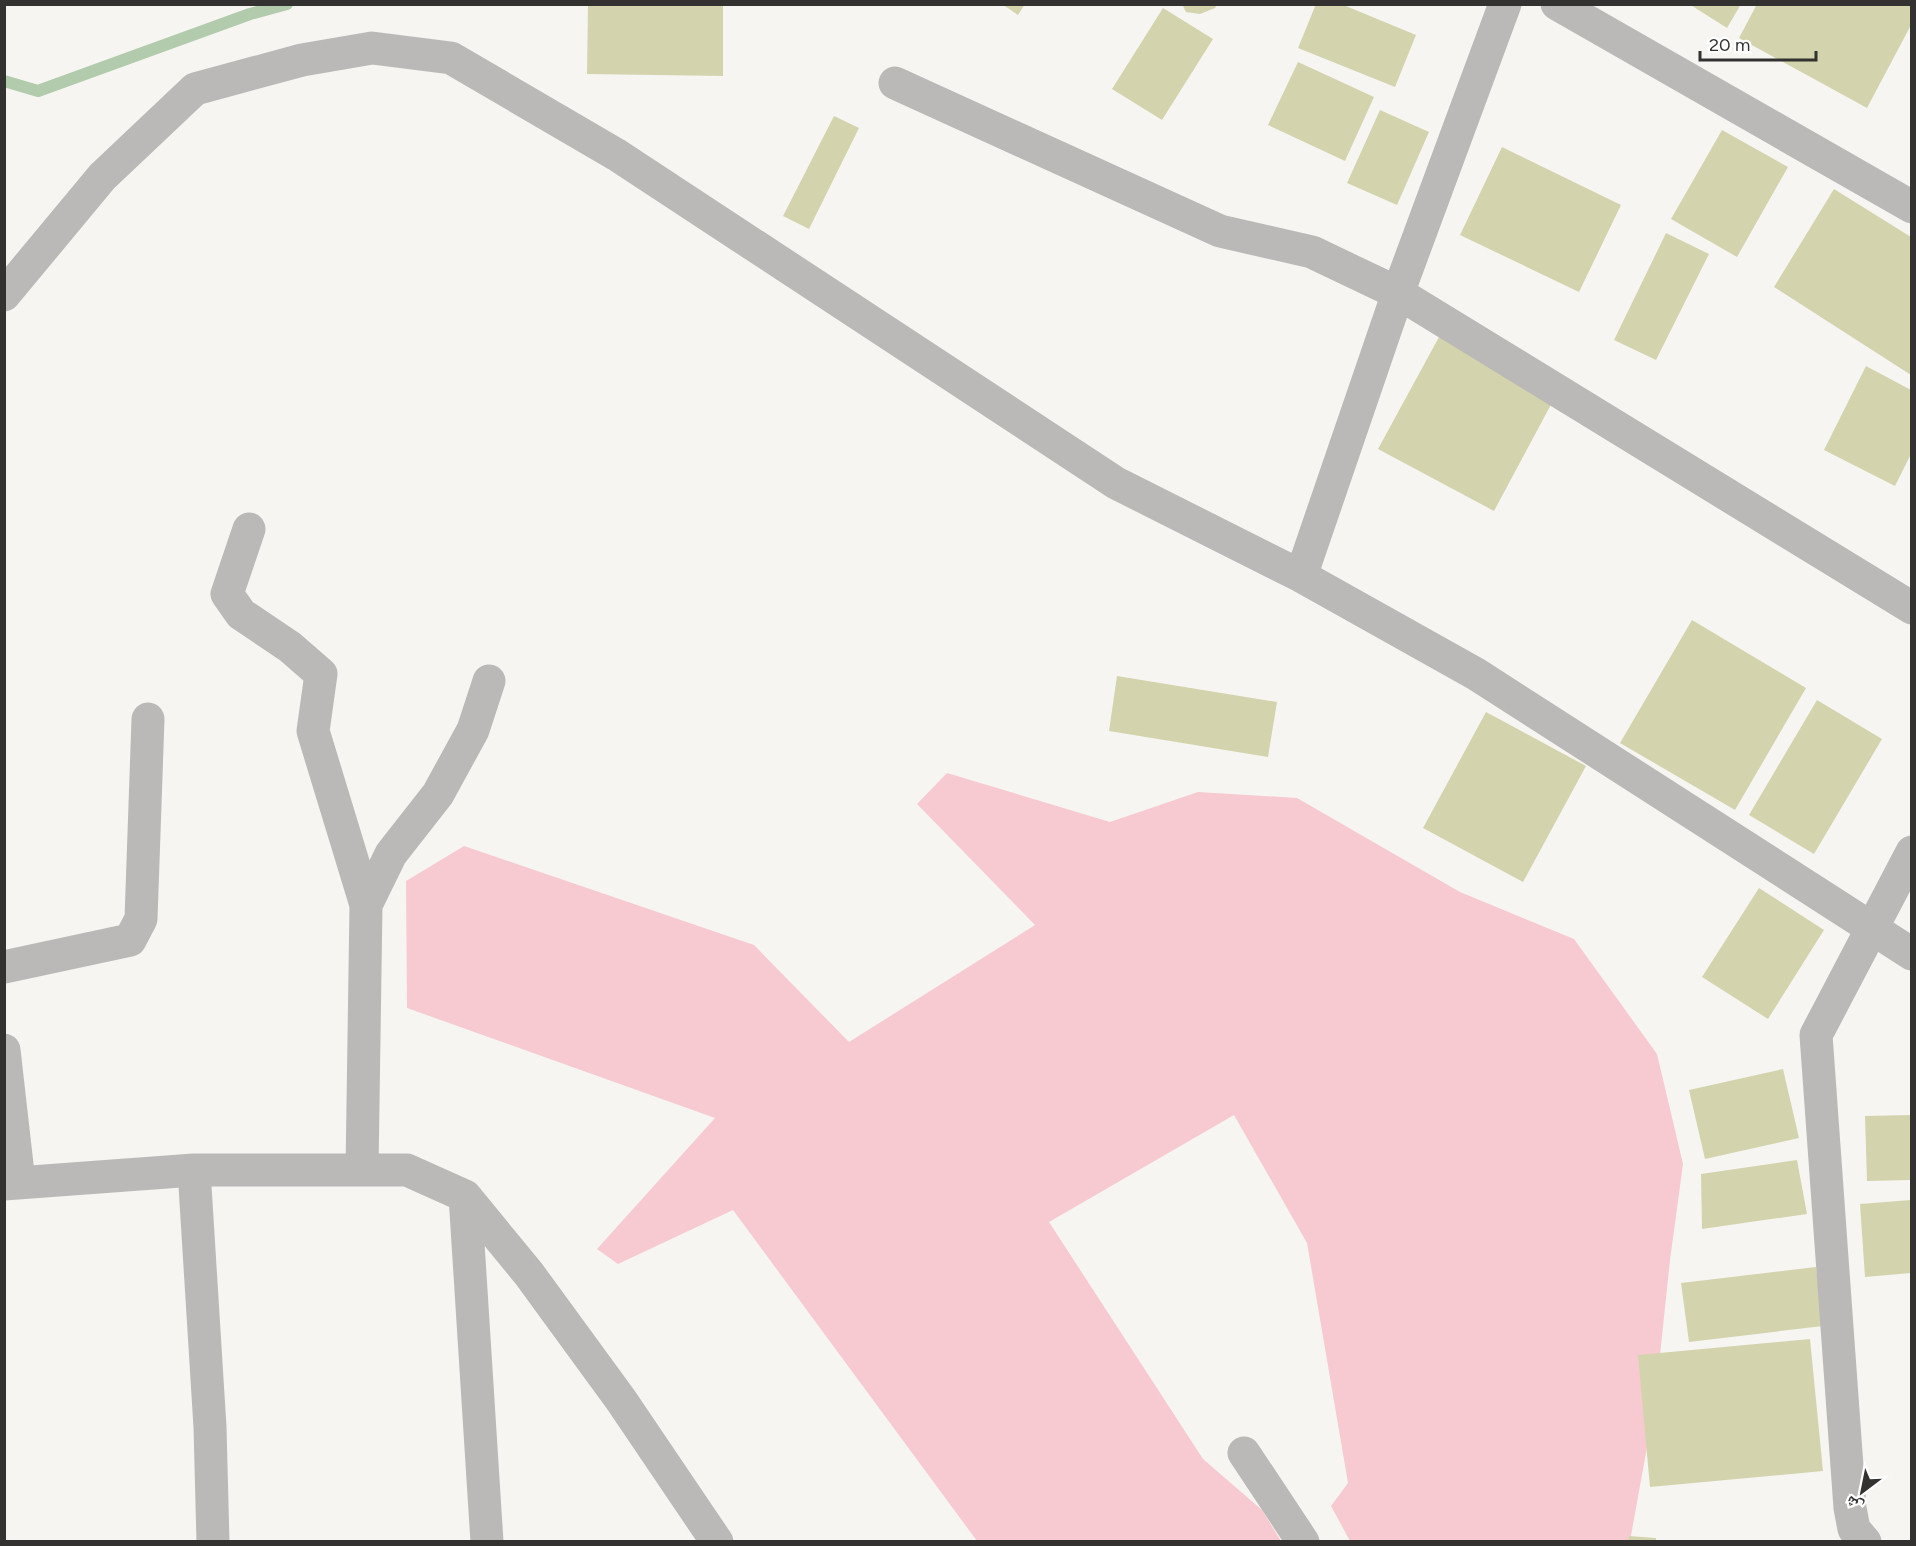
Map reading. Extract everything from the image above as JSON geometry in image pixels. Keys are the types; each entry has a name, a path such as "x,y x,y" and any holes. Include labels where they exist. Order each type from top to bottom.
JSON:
{"street":[{"path":"1301,576 1398,293 1505,4"},
{"path":"1557,4 1911,207"},
{"path":"4,295 102,177 195,89 302,60 372,48 451,58 617,155 1116,483 1301,576 1476,674 1911,954"},
{"path":"895,83 1220,231 1312,252 1398,293 1911,608"},
{"path":"249,529 227,594 242,614 290,647 321,674 313,731 366,904 362,1170"},
{"path":"366,904 391,854 438,794 473,729 489,681"},
{"path":"4,967 130,940 141,920 148,718"},
{"path":"1865,1542 1854,1529 1850,1508 1816,1035 1911,852"},
{"path":"4,1050 12,1183 194,1170 407,1170 465,1196 529,1274 717,1542"},
{"path":"194,1170 210,1427 213,1542"},
{"path":"465,1196 487,1542"},
{"path":"1244,1453 1303,1542"}],"shaded area":[{"path":"947,773 1110,822 1198,792 1297,798 1460,892 1574,939 1657,1054 1683,1164 1655,1403 1630,1541 1350,1541 1331,1506 1348,1483 1307,1243 1234,1115 1049,1222 1203,1459 1262,1510 1281,1541 977,1541 733,1210 618,1264 597,1249 715,1118 407,1008 406,881 464,846 754,945 849,1042 1035,925 917,804"}],"building":[{"path":"588,4 723,4 723,76 587,74"},
{"path":"1002,4 1025,4 1018,15"},
{"path":"1182,4 1217,4 1215,8 1200,14 1186,12"},
{"path":"1316,4 1341,4 1416,35 1395,87 1298,48"},
{"path":"1689,4 1741,4 1727,28"},
{"path":"1757,4 1911,4 1911,25 1867,108 1739,38"},
{"path":"1163,8 1213,39 1162,120 1112,89"},
{"path":"1298,62 1374,97 1345,161 1268,125"},
{"path":"1380,110 1429,132 1397,205 1347,183"},
{"path":"834,116 859,128 809,229 783,216"},
{"path":"1722,130 1788,167 1737,257 1671,219"},
{"path":"1502,147 1621,205 1579,292 1460,235"},
{"path":"1834,189 1911,237 1911,375 1774,287"},
{"path":"1666,233 1709,254 1656,360 1614,340"},
{"path":"1439,337 1554,399 1494,511 1378,449"},
{"path":"1866,366 1911,390 1911,454 1895,486 1824,450"},
{"path":"1692,620 1806,688 1735,810 1620,743"},
{"path":"1117,676 1277,702 1268,757 1109,731"},
{"path":"1817,700 1882,739 1814,854 1749,815"},
{"path":"1486,712 1586,766 1523,882 1423,828"},
{"path":"1759,888 1824,930 1768,1019 1702,977"},
{"path":"1783,1069 1799,1138 1705,1159 1689,1090"},
{"path":"1911,1115 1911,1180 1867,1181 1865,1116"},
{"path":"1797,1160 1807,1214 1702,1229 1701,1174"},
{"path":"1911,1200 1911,1273 1865,1277 1860,1204"},
{"path":"1816,1267 1823,1326 1689,1342 1681,1283"},
{"path":"1810,1339 1823,1471 1650,1487 1638,1355"},
{"path":"1629,1536 1656,1538 1656,1542 1628,1542"}],"waterway":[{"path":"4,81 38,91 250,14 287,4"}]}
